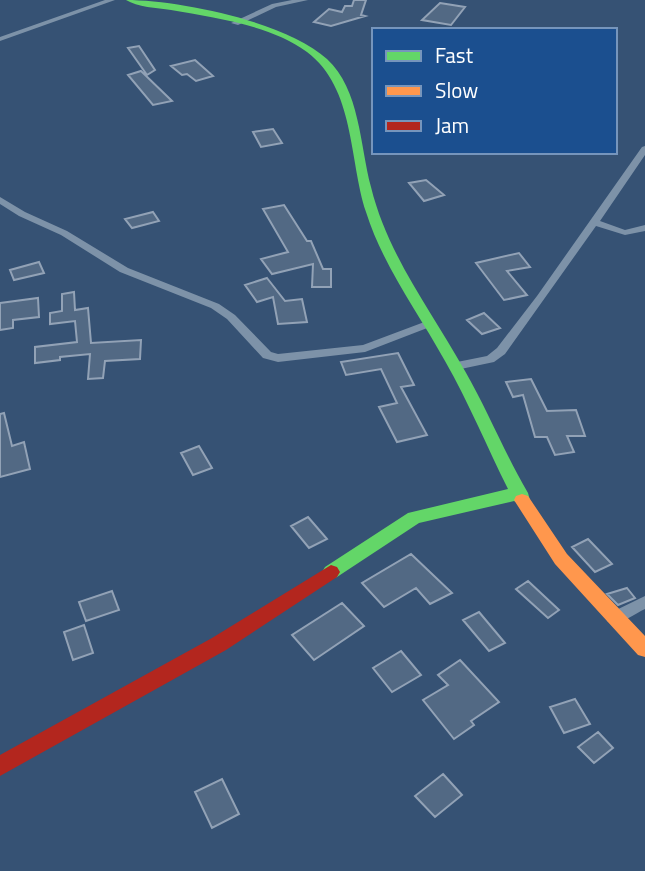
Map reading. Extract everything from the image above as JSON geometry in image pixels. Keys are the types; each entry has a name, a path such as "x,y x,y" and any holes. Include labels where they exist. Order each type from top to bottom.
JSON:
{"main road":[{"path":"130,0 283,36 310,48 327,63 338,82 348,112 366,191 386,253 456,366 503,466 538,526 613,618 645,649"},
{"path":"0,766 230,638 398,526 433,512 520,493"}],"street":[{"path":"0,39 112,0"},
{"path":"235,23 274,5 304,0"},
{"path":"456,366 490,359 500,351 645,149"},
{"path":"0,200 22,214 64,233 124,270 215,306 231,317 267,355 278,358 365,348 431,323"},
{"path":"594,222 622,234 632,234 645,228"},
{"path":"613,618 645,602"}],"building":[{"path":"354,0 366,0 361,15 365,16 331,26 314,22 329,9 342,12 345,6 352,6"},
{"path":"440,3 465,7 451,25 422,20"},
{"path":"139,46 155,70 147,75 128,48"},
{"path":"195,60 213,76 196,81 171,66"},
{"path":"141,71 172,101 153,105 128,75"},
{"path":"273,129 282,143 261,147 253,132"},
{"path":"426,180 444,195 424,201 409,183"},
{"path":"284,205 307,241 311,241 323,269 331,269 331,287 312,287 313,264 272,274 261,259 288,252 263,209"},
{"path":"153,212 159,221 132,228 125,219"},
{"path":"519,253 530,267 507,271 527,295 504,300 476,263"},
{"path":"39,262 44,273 14,280 10,270"},
{"path":"267,278 285,301 302,299 307,322 278,324 273,297 257,302 245,285"},
{"path":"74,292 75,310 88,308 91,343 141,340 140,359 105,361 103,378 88,379 90,354 35,363 35,347 77,342 75,321 50,324 50,313 62,311 62,294"},
{"path":"38,298 39,317 13,320 13,328 0,330 0,303"},
{"path":"484,313 500,328 482,334 467,320"},
{"path":"398,353 414,385 401,387 427,435 397,442 379,407 397,403 381,369 346,375 341,362"},
{"path":"531,379 547,411 576,410 585,436 567,436 574,452 555,455 547,437 535,437 523,395 513,397 506,382"},
{"path":"4,413 12,446 24,442 30,469 0,477 0,414"},
{"path":"199,446 212,468 193,475 181,453"},
{"path":"308,517 327,539 309,548 291,526"},
{"path":"588,539 612,564 595,572 572,547"},
{"path":"411,554 452,593 430,604 416,588 384,607 362,583"},
{"path":"528,581 559,610 548,618 516,589"},
{"path":"627,588 635,598 618,605 607,594"},
{"path":"112,591 119,610 86,621 79,602"},
{"path":"342,603 364,626 314,660 292,635"},
{"path":"479,612 505,643 489,651 463,620"},
{"path":"84,625 93,653 73,660 64,632"},
{"path":"401,651 421,675 392,692 373,668"},
{"path":"460,660 499,702 471,721 474,725 454,739 423,700 448,685 438,675"},
{"path":"575,699 590,724 564,733 550,707"},
{"path":"598,732 613,748 594,763 578,747"},
{"path":"443,774 462,795 435,817 415,796"},
{"path":"222,779 239,814 212,828 195,792"}],"traffic: fast":[{"path":"130,0 233,20 260,28 308,48 325,62 334,74 347,105 365,188 381,237 462,379 522,500"},
{"path":"331,572 414,518 520,493"}],"traffic: slow":[{"path":"522,500 561,559 645,649"}],"traffic: jam":[{"path":"0,766 219,644 331,572"}]}
